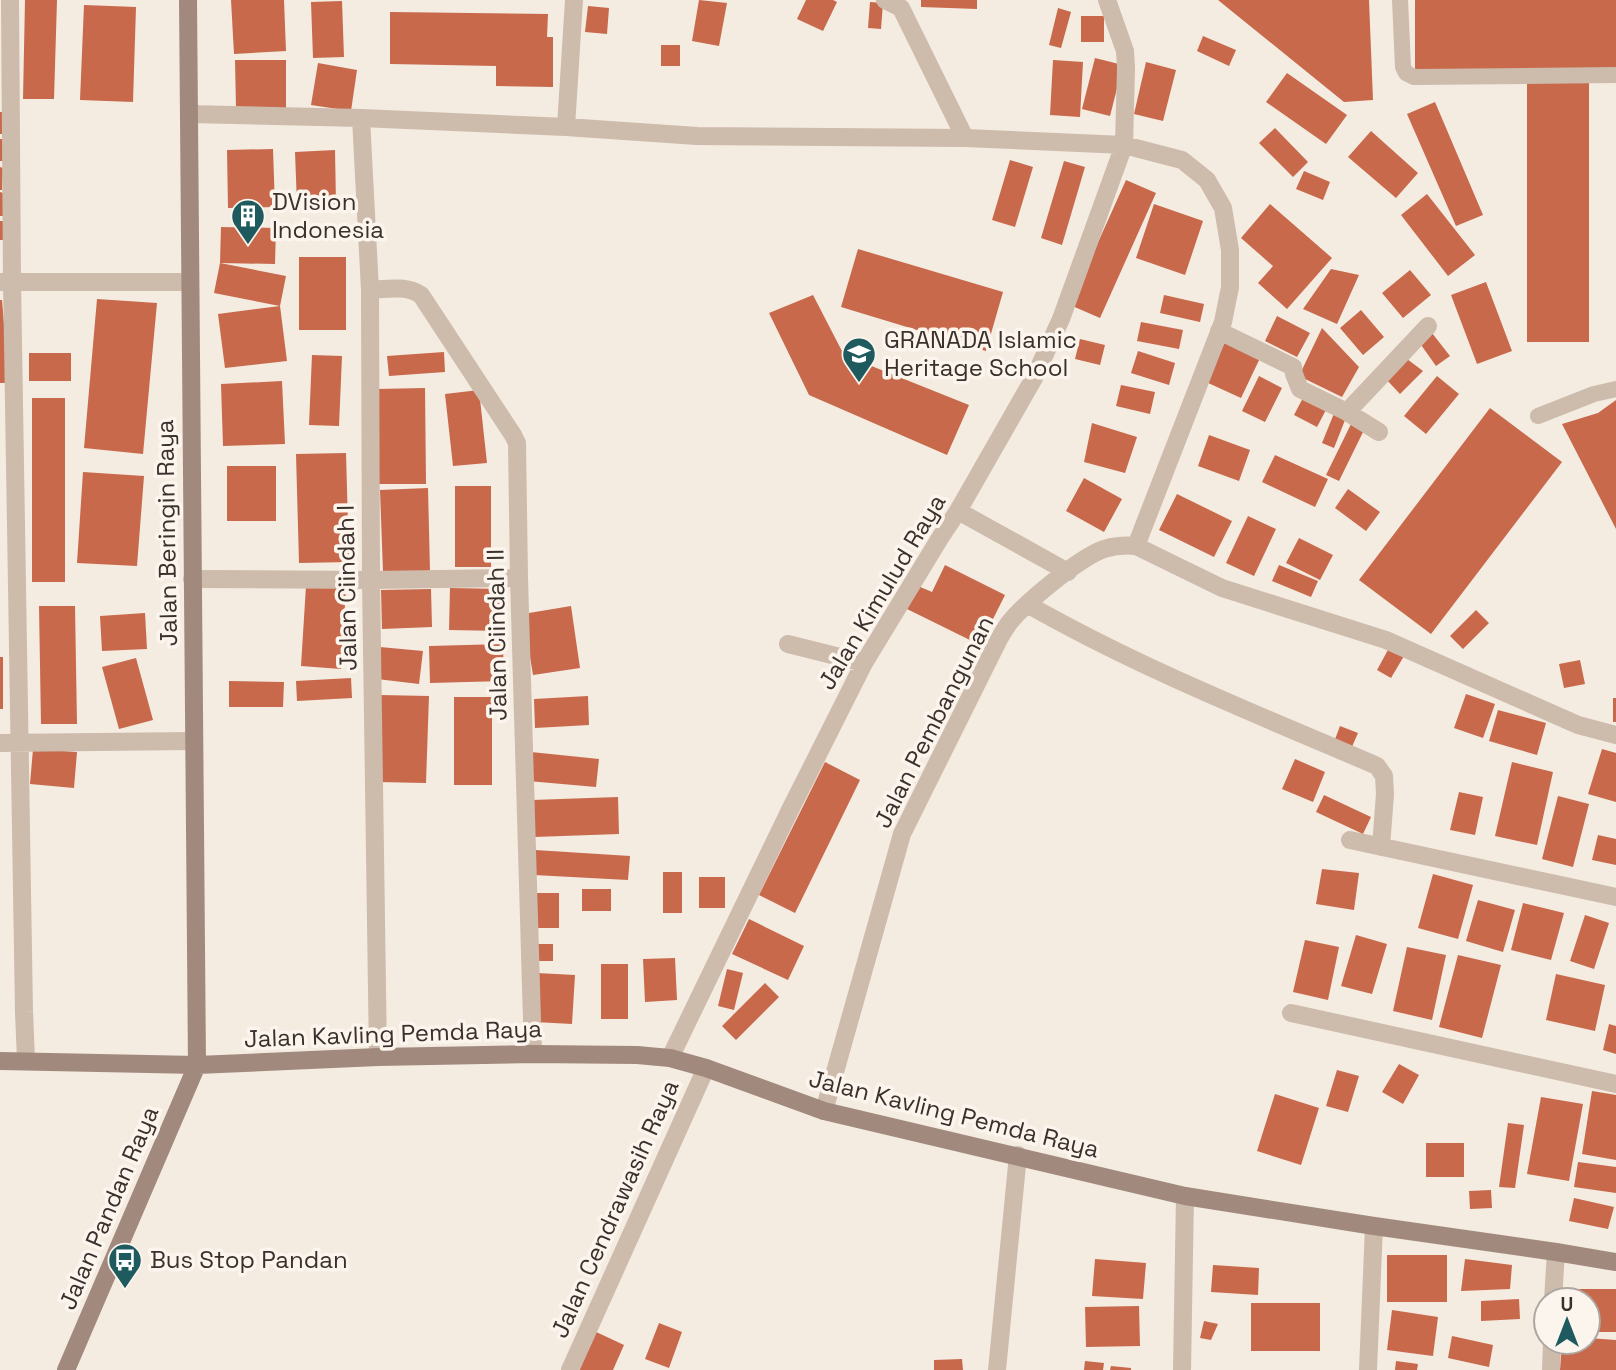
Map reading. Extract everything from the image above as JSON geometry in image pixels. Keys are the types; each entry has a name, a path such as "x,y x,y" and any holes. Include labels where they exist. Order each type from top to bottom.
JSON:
{"street":[{"path":"10,0 6,282 21,742 26,1060"},
{"name":"Jalan Beringin Raya","path":"188,0 197,1065"},
{"path":"566,127 574,0"},
{"name":"Jalan Kimulud Raya","path":"670,1058 864,663 958,512 1034,377 1061,319 1124,145 1125,51 1107,0"},
{"path":"896,3 965,138"},
{"path":"189,114 361,118 697,136 965,138 1124,145 1182,160 1207,180 1223,208 1230,250 1230,287 1219,331 1136,546 1222,588 1386,640 1578,725 1616,736"},
{"name":"Jalan Ciindah I","path":"361,118 370,290 378,1057"},
{"path":"6,282 190,282"},
{"name":"Jalan Ciindah II","path":"370,290 405,289 421,295 513,435 518,450 519,578 533,1054"},
{"path":"1347,411 1428,326"},
{"path":"1219,331 1293,367 1300,388 1347,411 1379,432"},
{"path":"958,512 1068,572"},
{"name":"Jalan Pembangunan","path":"824,1111 902,834 998,642 1008,624 1027,604 1091,556 1125,545 1136,546"},
{"path":"192,579 519,578"},
{"path":"1027,604 1132,659 1377,766 1384,776 1385,794 1381,847"},
{"path":"788,644 864,663"},
{"path":"0,743 194,741"},
{"path":"1350,840 1616,897"},
{"path":"1291,1013 1616,1084"},
{"name":"Jalan Kavling Pemda Raya","path":"0,1061 197,1065 533,1054 670,1058 706,1068 824,1111 1185,1196 1616,1262"},
{"name":"Jalan Pandan Raya","path":"66,1370 197,1065"},
{"name":"Jalan Cendrawasih Raya","path":"570,1370 706,1068"},
{"path":"998,1370 1018,1156"},
{"path":"1182,1370 1185,1196"},
{"path":"1368,1370 1374,1226"},
{"path":"1554,1286 1556,1252"}],"lane":[{"path":"1400,0 1404,67 1406,72 1414,77 1616,75"},
{"path":"1538,416 1594,394 1616,389"}],"building":[{"path":"25,0 57,0 54,99 23,99"},
{"path":"231,0 284,0 286,51 234,54"},
{"path":"699,0 727,3 719,46 692,41"},
{"path":"806,0 837,2 823,31 797,19"},
{"path":"921,0 977,0 977,9 921,7"},
{"path":"1218,0 1369,0 1373,100 1344,102"},
{"path":"1415,0 1616,0 1616,74 1415,74"},
{"path":"342,1 344,57 313,58 311,2"},
{"path":"870,2 883,3 881,29 868,28"},
{"path":"84,5 136,7 133,102 80,100"},
{"path":"588,6 609,8 607,34 585,32"},
{"path":"1058,8 1071,12 1061,48 1049,45"},
{"path":"390,12 548,14 547,37 553,37 553,87 496,86 496,66 390,64"},
{"path":"1081,16 1104,16 1104,42 1081,42"},
{"path":"1203,36 1236,50 1229,66 1197,51"},
{"path":"661,45 680,45 680,66 661,66"},
{"path":"1095,58 1123,65 1110,116 1082,109"},
{"path":"235,60 286,60 286,108 236,108"},
{"path":"1053,60 1083,62 1080,117 1050,115"},
{"path":"1146,62 1176,70 1163,121 1134,114"},
{"path":"318,63 357,70 351,111 311,105"},
{"path":"1287,73 1347,115 1326,144 1266,102"},
{"path":"1527,79 1589,79 1589,342 1527,342"},
{"path":"1435,102 1483,215 1456,226 1407,114"},
{"path":"0,112 6,112 5,134 0,134"},
{"path":"1275,128 1308,162 1293,177 1259,143"},
{"path":"1371,131 1418,173 1396,198 1348,157"},
{"path":"0,139 5,139 5,161 0,161"},
{"path":"273,149 275,207 228,208 227,150"},
{"path":"335,150 336,204 297,205 295,152"},
{"path":"1010,160 1033,167 1015,227 992,220"},
{"path":"1064,161 1085,167 1062,245 1041,238"},
{"path":"0,167 3,168 2,190 0,190"},
{"path":"1304,171 1330,182 1323,200 1296,189"},
{"path":"1126,180 1156,193 1100,318 1070,305"},
{"path":"0,192 3,193 3,216 0,216"},
{"path":"1427,194 1475,255 1448,276 1401,215"},
{"path":"1154,204 1203,221 1185,275 1136,258"},
{"path":"1270,204 1332,258 1287,309 1258,283 1273,266 1241,238"},
{"path":"0,221 4,221 4,240 0,240"},
{"name":"DVision Indonesia","path":"221,227 276,228 275,264 220,263"},
{"path":"858,249 1003,292 986,351 841,307"},
{"path":"299,257 346,257 346,330 299,330"},
{"path":"220,263 286,276 280,306 214,293"},
{"path":"1331,269 1359,275 1337,324 1303,309"},
{"path":"1410,270 1431,295 1403,318 1382,293"},
{"path":"1486,282 1512,351 1477,364 1451,295"},
{"name":"GRANADA Islamic Heritage School","path":"813,295 844,355 969,405 947,455 809,395 769,313"},
{"path":"1164,295 1204,304 1200,322 1160,313"},
{"path":"97,299 157,303 143,454 84,448"},
{"path":"2,300 9,383 0,383"},
{"path":"280,306 287,361 225,368 218,314"},
{"path":"1361,310 1384,337 1363,355 1340,328"},
{"path":"1277,316 1310,333 1297,357 1265,341"},
{"path":"1141,322 1183,330 1179,349 1137,341"},
{"path":"1322,328 1359,367 1342,397 1299,376"},
{"path":"1432,333 1450,356 1436,366 1419,342"},
{"path":"1080,339 1105,345 1100,365 1075,359"},
{"path":"1226,340 1261,356 1241,398 1206,382"},
{"path":"1138,351 1175,363 1169,385 1131,373"},
{"path":"444,352 445,372 389,376 387,356"},
{"path":"29,353 71,353 71,381 29,381"},
{"path":"312,355 342,356 339,426 309,425"},
{"path":"1403,356 1423,371 1400,394 1384,377"},
{"path":"1259,376 1282,388 1265,422 1242,411"},
{"path":"1437,376 1459,394 1426,434 1404,416"},
{"path":"282,381 285,444 223,446 221,384"},
{"path":"1121,385 1155,392 1150,414 1116,406"},
{"path":"425,388 426,484 376,484 376,389"},
{"path":"479,390 487,463 453,466 445,394"},
{"path":"1305,394 1328,406 1317,427 1294,415"},
{"path":"32,398 65,398 65,582 32,582"},
{"path":"1616,400 1616,529 1562,424 1598,413"},
{"path":"1490,408 1562,462 1431,634 1359,580"},
{"path":"1335,411 1347,415 1334,448 1322,443"},
{"path":"1353,420 1366,426 1339,481 1326,475"},
{"path":"1092,423 1137,437 1125,473 1084,462"},
{"path":"1209,435 1250,450 1239,481 1198,466"},
{"path":"346,453 349,562 299,563 296,454"},
{"path":"1275,455 1328,479 1315,507 1262,482"},
{"path":"227,466 276,466 276,521 227,521"},
{"path":"83,472 144,476 137,566 77,563"},
{"path":"1084,478 1122,499 1104,532 1066,511"},
{"path":"455,486 491,486 491,567 455,567"},
{"path":"428,488 430,571 383,572 380,490"},
{"path":"1348,489 1380,512 1366,531 1335,508"},
{"path":"1177,494 1232,521 1214,557 1159,530"},
{"path":"1248,516 1276,529 1254,576 1226,563"},
{"path":"1299,538 1333,555 1320,580 1286,563"},
{"path":"945,565 1005,595 980,645 907,609 918,586 932,592"},
{"path":"1279,565 1318,581 1311,597 1272,581"},
{"path":"306,586 346,588 341,669 301,666"},
{"path":"450,588 503,589 502,631 449,630"},
{"path":"431,589 432,627 382,629 381,590"},
{"path":"39,606 75,606 77,724 41,724"},
{"path":"571,606 580,668 533,675 523,614"},
{"path":"1476,610 1489,623 1463,649 1450,636"},
{"path":"145,613 147,649 102,651 100,616"},
{"path":"503,644 504,681 430,683 429,646"},
{"path":"380,647 423,651 419,684 377,679"},
{"path":"1389,648 1404,656 1391,678 1377,670"},
{"path":"0,657 3,657 3,709 0,709"},
{"path":"136,658 153,720 119,729 102,667"},
{"path":"1580,660 1585,684 1564,688 1559,664"},
{"path":"351,678 352,698 297,701 296,681"},
{"path":"229,681 284,682 283,707 229,707"},
{"path":"1466,694 1495,704 1483,738 1454,728"},
{"path":"380,695 429,696 426,783 378,782"},
{"path":"588,696 589,725 535,728 534,699"},
{"path":"454,697 492,697 492,785 454,785"},
{"path":"1613,698 1616,698 1616,722 1613,722"},
{"path":"1498,710 1546,723 1537,755 1489,741"},
{"path":"1340,726 1358,733 1351,749 1334,742"},
{"path":"33,749 77,752 74,788 30,784"},
{"path":"1602,749 1616,753 1616,802 1588,794"},
{"path":"531,752 599,759 596,787 528,781"},
{"path":"1295,759 1325,772 1313,802 1282,789"},
{"path":"825,762 860,780 795,913 759,895"},
{"path":"1512,762 1553,772 1537,845 1495,836"},
{"path":"1459,792 1483,797 1475,835 1450,830"},
{"path":"1324,795 1371,817 1363,834 1316,812"},
{"path":"1558,796 1589,804 1573,867 1542,859"},
{"path":"618,797 619,834 534,837 532,800"},
{"path":"1598,835 1616,839 1616,865 1592,860"},
{"path":"535,850 630,856 628,880 534,875"},
{"path":"1322,869 1359,873 1354,910 1316,904"},
{"path":"663,872 682,872 682,913 663,913"},
{"path":"1433,874 1473,885 1458,939 1418,928"},
{"path":"699,877 725,877 725,908 699,908"},
{"path":"582,889 611,889 611,911 582,911"},
{"path":"535,893 559,893 559,928 535,928"},
{"path":"1478,900 1515,910 1503,952 1466,941"},
{"path":"1523,903 1564,913 1551,960 1511,950"},
{"path":"1585,915 1609,923 1594,969 1570,961"},
{"path":"749,919 804,946 788,980 732,954"},
{"path":"1356,935 1387,944 1372,994 1341,986"},
{"path":"1305,940 1339,947 1328,1000 1293,992"},
{"path":"536,944 553,944 553,961 536,961"},
{"path":"1407,947 1446,955 1432,1020 1393,1011"},
{"path":"1458,955 1501,965 1482,1038 1439,1027"},
{"path":"675,958 677,1000 645,1002 643,959"},
{"path":"601,964 628,964 628,1019 601,1019"},
{"path":"727,969 743,973 734,1010 718,1006"},
{"path":"537,973 575,975 572,1024 535,1022"},
{"path":"1556,974 1605,985 1595,1031 1546,1020"},
{"path":"765,983 779,997 736,1040 722,1026"},
{"path":"1609,1024 1616,1026 1616,1054 1603,1050"},
{"path":"1399,1064 1419,1075 1403,1104 1382,1092"},
{"path":"1337,1070 1359,1076 1348,1112 1326,1106"},
{"path":"1592,1091 1616,1095 1616,1160 1582,1154"},
{"path":"1275,1094 1319,1108 1301,1165 1257,1151"},
{"path":"1541,1097 1583,1104 1569,1181 1527,1174"},
{"path":"1508,1123 1524,1125 1515,1188 1499,1187"},
{"path":"1426,1143 1464,1143 1464,1177 1426,1177"},
{"path":"1578,1162 1616,1167 1616,1193 1574,1187"},
{"path":"1491,1190 1492,1208 1470,1209 1469,1191"},
{"path":"1574,1198 1614,1207 1608,1229 1569,1221"},
{"path":"1387,1255 1447,1255 1447,1302 1387,1302"},
{"path":"1095,1259 1146,1263 1143,1299 1092,1296"},
{"path":"1465,1259 1512,1265 1510,1289 1461,1291"},
{"path":"1213,1265 1259,1268 1258,1295 1211,1292"},
{"path":"1602,1289 1616,1289 1616,1332 1602,1332"},
{"path":"1519,1299 1520,1319 1481,1321 1481,1301"},
{"path":"1251,1303 1320,1303 1320,1351 1251,1351"},
{"path":"1139,1306 1140,1346 1086,1347 1085,1307"},
{"path":"1392,1310 1438,1317 1433,1356 1387,1350"},
{"path":"1204,1321 1218,1324 1211,1340 1200,1338"},
{"path":"659,1323 682,1332 669,1368 645,1359"},
{"path":"592,1330 624,1345 613,1370 574,1370"},
{"path":"1452,1336 1493,1345 1489,1367 1448,1358"},
{"path":"1602,1339 1616,1340 1616,1370 1560,1370 1561,1356 1602,1356"},
{"path":"962,1359 963,1370 934,1370 934,1360"},
{"path":"1085,1361 1104,1363 1103,1370 1084,1370"},
{"path":"1396,1361 1418,1364 1417,1370 1395,1370"},
{"path":"1111,1366 1131,1368 1131,1370 1110,1370"}],"place":[{"name":"DVision Indonesia","path":"248,246"},
{"name":"GRANADA Islamic Heritage School","path":"859,384"},
{"name":"Bus Stop Pandan","path":"125,1290"}]}
